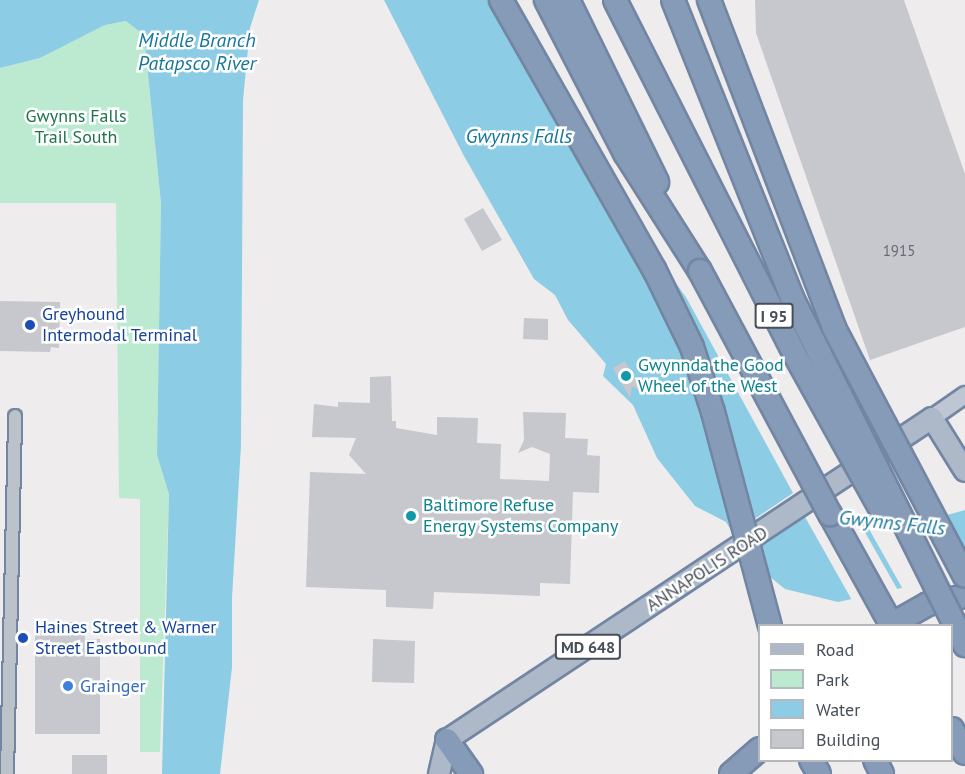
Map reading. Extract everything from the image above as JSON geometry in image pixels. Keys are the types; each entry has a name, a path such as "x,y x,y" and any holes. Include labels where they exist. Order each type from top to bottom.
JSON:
{"highway":[{"path":"501,0 654,269 692,347 713,412 769,624"},
{"path":"546,0 625,153 700,271"},
{"name":"I 95","path":"568,0 700,271 890,624"},
{"name":"I 95","path":"615,0 817,398 946,624"},
{"path":"673,0 792,298 965,645"},
{"path":"709,0 834,328 965,576"},
{"path":"894,624 928,604 965,596"},
{"path":"953,636 965,656"},
{"path":"953,732 965,753"},
{"path":"447,740 471,774"},
{"path":"731,774 758,749"}],"main road":[{"name":"ANNAPOLIS ROAD","path":"447,740 730,554 965,395"},
{"path":"932,418 965,471"},
{"path":"439,774 447,740"}],"street":[{"path":"7,774 5,609 15,416"}],"green space":[{"name":"Gwynns Falls Trail South","path":"126,21 144,35 161,203 157,455 169,494 160,752 140,752 140,499 119,498 116,203 0,203 0,68 40,58 105,25"}],"water":[{"name":"Middle Branch Patapsco River","path":"0,0 259,0 250,28 243,100 241,445 232,598 232,667 220,774 162,774 169,494 157,455 161,203 144,35 126,21 105,25 40,58 0,68"},
{"name":"Gwynns Falls","path":"384,0 508,0 636,228 688,300 761,417 835,507 862,517 933,519 965,510 965,574 838,602 785,589 750,561 726,522 695,506 657,458 633,405 603,376 606,364 568,320 555,295 534,279 464,156"}],"pier":[{"path":"658,265 750,522 793,493 675,277 764,415 836,504 853,511 900,594 853,602 805,517 757,549 747,563 730,536 736,531 696,386 668,316"},
{"path":"860,513 918,516 952,580 905,593"}],"building":[{"path":"755,0 904,0 965,174 965,327 870,360 756,33"},
{"path":"483,208 502,240 482,251 464,219"},
{"name":"Greyhound Intermodal Terminal","path":"0,301 60,302 59,348 51,347 50,352 0,351"},
{"path":"524,318 548,319 548,340 523,339"},
{"name":"Gwynnda the Good Wheel of the West","path":"625,361 643,392 632,386 630,398 613,368"},
{"path":"391,376 392,421 396,421 396,428 437,435 437,417 478,418 477,443 501,444 500,479 549,481 550,454 532,447 518,453 524,440 523,412 566,413 565,438 588,439 587,455 600,456 599,493 573,492 570,584 540,583 540,596 434,592 433,609 386,607 386,590 306,587 310,472 366,474 349,455 356,438 312,437 314,404 338,407 338,402 370,403 370,377"},
{"name":"Grainger","path":"46,622 85,622 85,639 100,639 100,734 35,734 35,635"},
{"path":"373,639 415,641 414,683 372,682"},
{"path":"72,755 107,755 107,774 72,774"}],"place":[{"name":"Greyhound Intermodal Terminal","path":"30,325"},
{"name":"Gwynnda the Good Wheel of the West","path":"626,376"},
{"name":"Baltimore Refuse Energy Systems Company","path":"411,516"},
{"name":"Haines Street & Warner Street Eastbound","path":"23,638"},
{"name":"Grainger","path":"68,686"}]}
